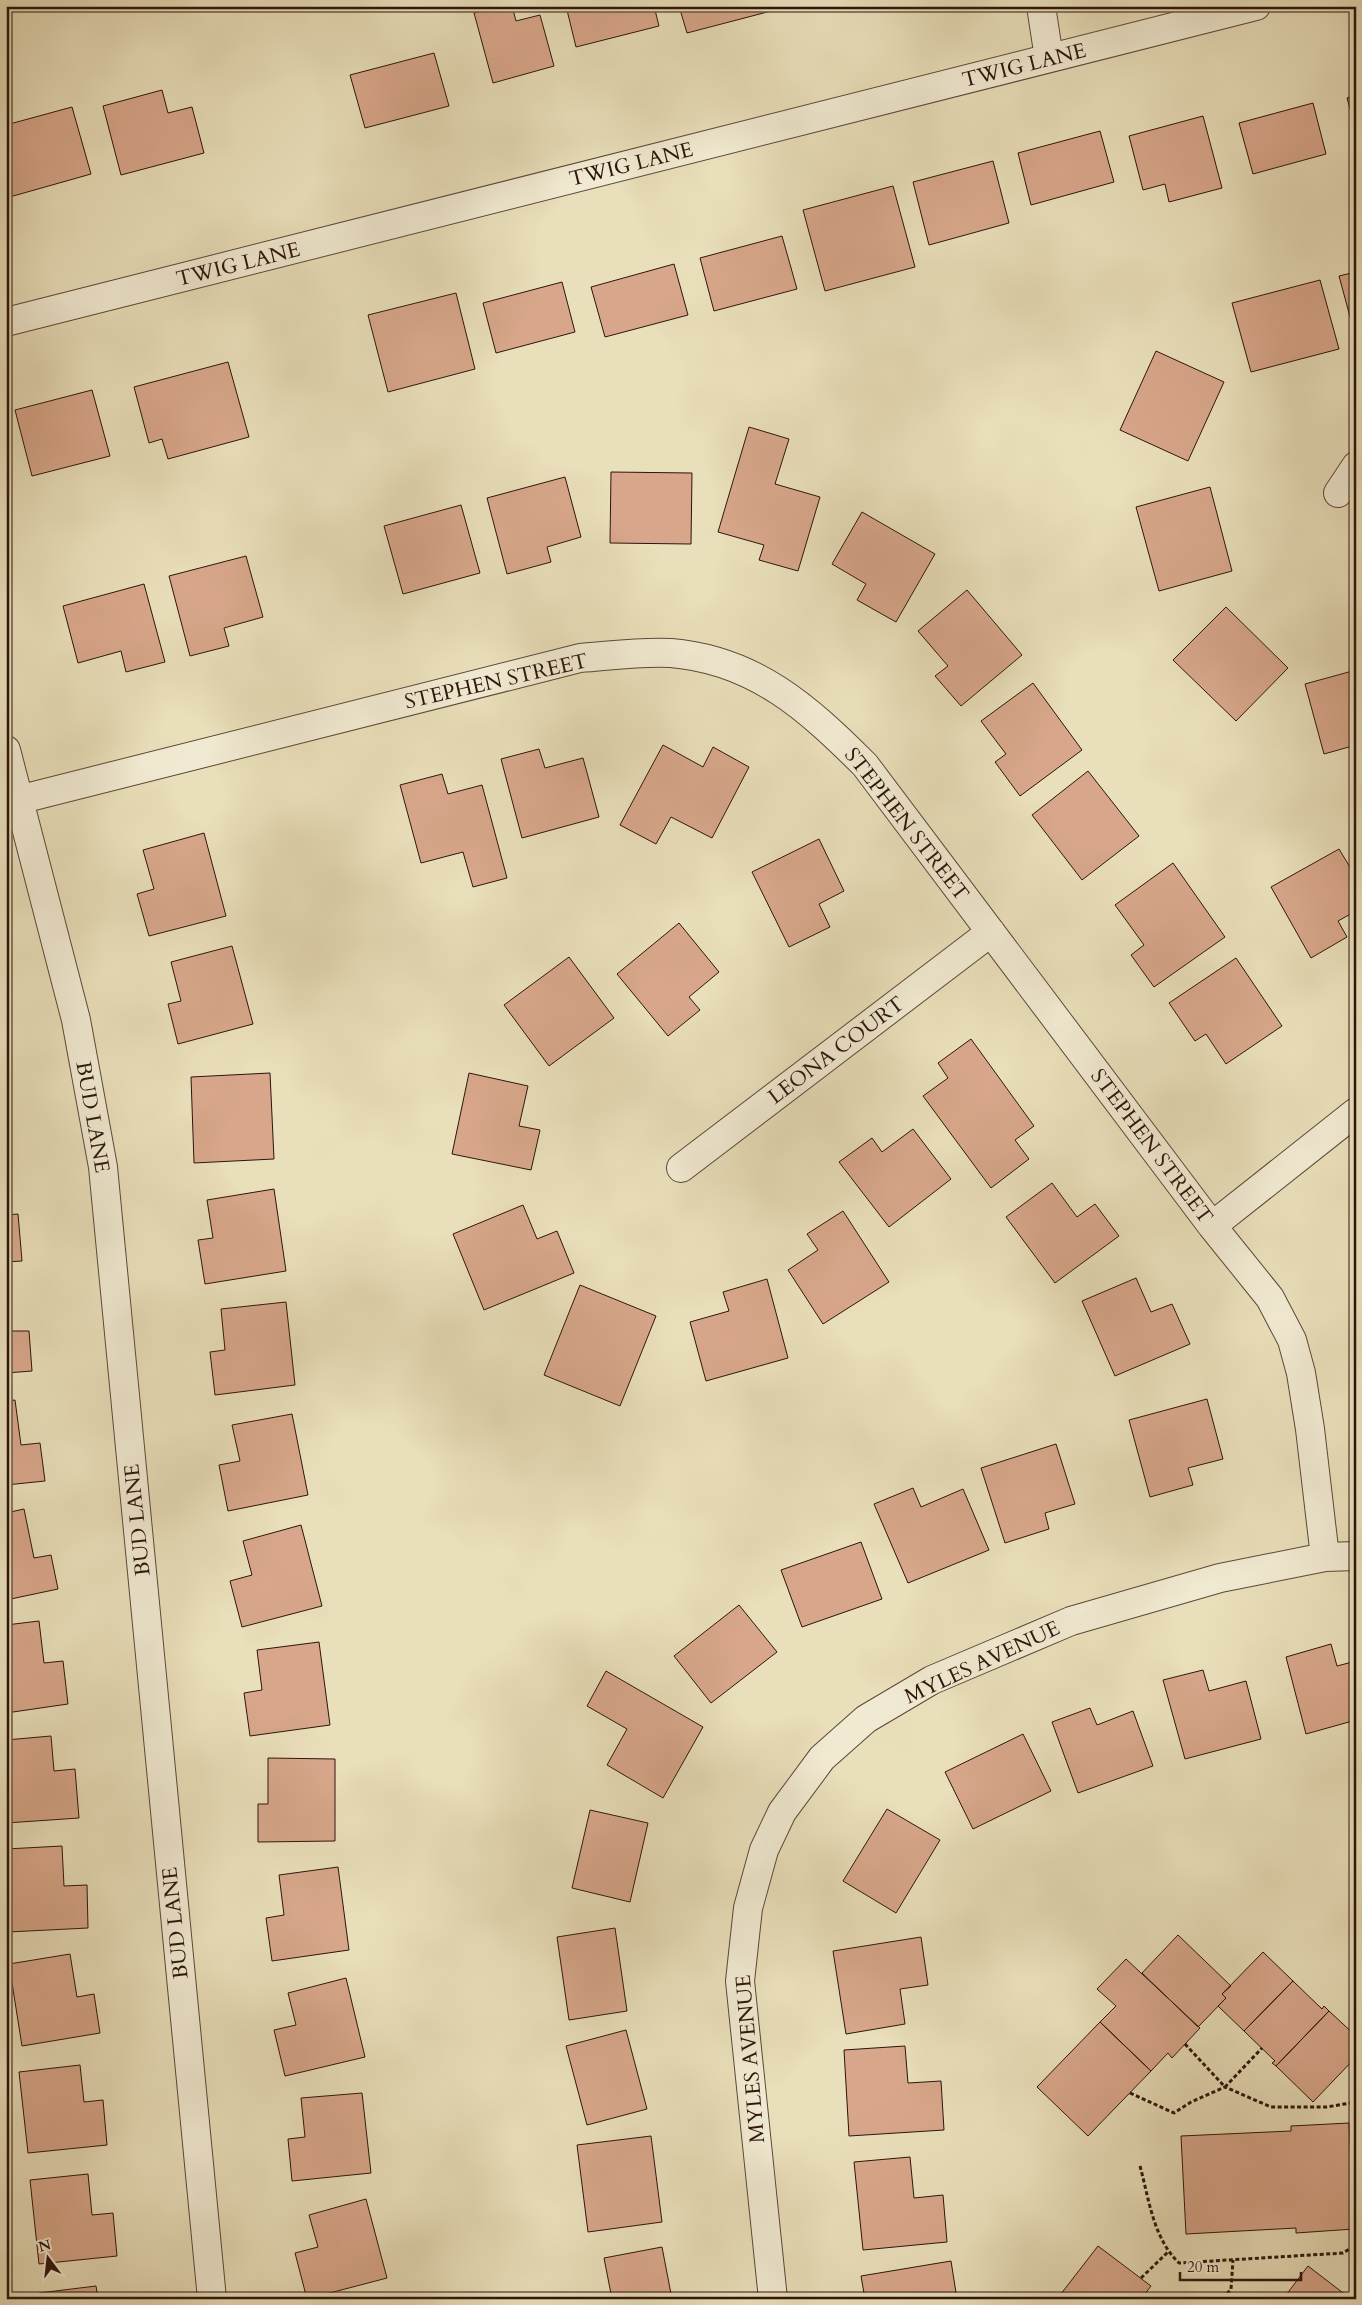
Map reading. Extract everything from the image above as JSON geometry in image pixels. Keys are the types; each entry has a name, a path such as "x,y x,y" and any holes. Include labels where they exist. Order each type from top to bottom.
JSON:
{"street":[{"path":"1041,6 1049,58"},
{"name":"TWIG LANE","path":"6,322 1256,6"},
{"path":"1338,493 1356,466"},
{"name":"STEPHEN STREET","path":"12,801 580,658 670,653 718,661 780,690 818,718 865,765 1212,1226 1270,1298 1292,1340 1301,1373 1310,1429 1325,1557"},
{"name":"BUD LANE","path":"6,750 12,801 76,1020 103,1167 212,2299"},
{"name":"LEONA COURT","path":"681,1168 991,932"},
{"path":"1212,1226 1356,1112"},
{"name":"MYLES AVENUE","path":"773,2299 740,1981 748,1908 764,1850 782,1812 822,1758 866,1719 932,1680 1070,1621 1220,1578 1325,1557 1356,1556"}],"path":[{"path":"1186,2044 1225,2087 1271,2108 1327,2106 1356,2102"},
{"path":"1130,2093 1174,2113 1191,2102 1225,2087 1262,2048"},
{"path":"1140,2166 1159,2236 1168,2252 1179,2263 1343,2254 1356,2245"},
{"path":"1141,2278 1168,2252"},
{"path":"1223,2299 1231,2289 1233,2260"}],"building":[{"path":"501,6 512,6 516,21 540,15 554,66 493,83 474,13"},
{"path":"566,6 654,6 659,26 576,47"},
{"path":"679,6 774,6 775,10 687,33"},
{"path":"434,53 449,106 365,128 350,75"},
{"path":"162,90 168,113 192,107 204,153 121,175 103,106"},
{"path":"1356,95 1356,130 1347,98"},
{"path":"1313,103 1326,154 1253,174 1239,123"},
{"path":"72,107 91,174 6,198 6,125"},
{"path":"1203,116 1222,188 1169,202 1165,184 1143,190 1129,136"},
{"path":"1100,131 1114,182 1031,205 1018,153"},
{"path":"993,161 1009,223 929,245 913,182"},
{"path":"893,186 915,267 825,291 803,210"},
{"path":"782,236 797,289 714,311 700,258"},
{"path":"674,264 688,315 605,337 591,287"},
{"path":"1356,272 1356,339 1339,276"},
{"path":"1320,280 1339,349 1251,372 1232,303"},
{"path":"562,282 575,332 496,353 483,303"},
{"path":"456,293 475,369 388,392 368,315"},
{"path":"1156,351 1224,382 1188,461 1120,430"},
{"path":"228,362 249,437 168,459 162,439 149,443 134,387"},
{"path":"92,390 110,456 32,476 15,410"},
{"path":"749,427 789,439 775,484 820,497 798,571 759,560 764,545 718,532"},
{"path":"611,472 692,473 691,544 610,543"},
{"path":"565,477 581,537 547,547 551,562 507,574 487,498"},
{"path":"1210,487 1232,571 1159,591 1136,507"},
{"path":"461,505 480,573 403,594 384,526"},
{"path":"862,512 935,554 896,622 857,600 866,584 832,564"},
{"path":"246,556 263,617 224,628 229,646 190,656 169,576"},
{"path":"144,584 165,662 126,672 121,651 78,663 63,606"},
{"path":"967,590 1022,655 961,706 935,676 948,666 918,631"},
{"path":"1226,607 1288,668 1236,721 1173,660"},
{"path":"1356,670 1356,745 1324,754 1305,684"},
{"path":"1033,683 1082,750 1020,796 995,762 1006,754 981,721"},
{"path":"663,745 703,767 713,747 749,767 712,838 671,817 656,844 620,825"},
{"path":"539,749 545,768 583,758 599,817 522,838 501,759"},
{"path":"1088,771 1139,836 1082,880 1032,815"},
{"path":"442,774 448,794 482,785 507,878 473,887 463,852 421,863 400,785"},
{"path":"204,833 226,916 149,936 137,894 154,889 143,850"},
{"path":"819,839 844,891 819,904 830,927 789,947 752,872"},
{"path":"1339,849 1356,877 1356,911 1338,921 1347,937 1311,958 1271,887"},
{"path":"1173,863 1225,937 1154,987 1131,955 1144,945 1115,905"},
{"path":"679,923 719,972 689,997 700,1010 668,1036 617,974"},
{"path":"232,946 253,1024 178,1044 168,1004 181,1001 171,962"},
{"path":"569,957 614,1018 549,1066 504,1005"},
{"path":"1236,958 1282,1026 1226,1064 1206,1034 1195,1041 1169,1003"},
{"path":"971,1039 1034,1126 1015,1140 1029,1159 991,1188 923,1096 948,1078 938,1063"},
{"path":"270,1073 274,1159 194,1163 191,1077"},
{"path":"469,1073 528,1086 519,1126 540,1130 531,1170 452,1154"},
{"path":"913,1129 951,1179 889,1227 839,1162 872,1138 882,1152"},
{"path":"1052,1183 1077,1217 1095,1204 1119,1236 1055,1283 1006,1217"},
{"path":"274,1189 286,1271 205,1284 198,1240 213,1238 207,1200"},
{"path":"523,1205 537,1239 557,1231 574,1273 484,1310 453,1234"},
{"path":"843,1211 889,1282 823,1324 788,1270 818,1250 807,1234"},
{"path":"18,1214 22,1261 6,1262 6,1215"},
{"path":"1136,1278 1151,1312 1172,1304 1190,1344 1115,1376 1082,1301"},
{"path":"767,1279 788,1358 706,1381 690,1322 729,1311 723,1292"},
{"path":"580,1285 656,1316 620,1406 544,1375"},
{"path":"286,1302 295,1385 215,1395 210,1352 225,1350 221,1309"},
{"path":"6,1308 8,1331 29,1331 32,1371 6,1373"},
{"path":"1207,1399 1223,1459 1188,1468 1193,1485 1150,1497 1129,1420"},
{"path":"15,1400 21,1445 40,1443 45,1481 6,1485 6,1401"},
{"path":"292,1414 308,1495 228,1511 219,1465 240,1461 232,1425"},
{"path":"1056,1444 1075,1504 1045,1513 1049,1529 1005,1543 981,1468"},
{"path":"913,1488 921,1507 963,1489 989,1550 908,1583 874,1504"},
{"path":"24,1509 34,1558 51,1555 58,1589 6,1600 6,1513"},
{"path":"301,1525 322,1606 242,1627 230,1581 252,1575 243,1541"},
{"path":"861,1542 882,1599 802,1627 781,1570"},
{"path":"739,1605 777,1652 711,1703 674,1656"},
{"path":"39,1621 44,1663 63,1661 68,1704 6,1713 6,1625"},
{"path":"319,1642 330,1725 250,1736 244,1693 262,1690 257,1650"},
{"path":"1331,1644 1337,1666 1356,1661 1356,1720 1306,1734 1286,1657"},
{"path":"1203,1670 1209,1691 1246,1681 1261,1739 1185,1759 1163,1680"},
{"path":"606,1671 703,1727 663,1798 607,1765 627,1729 587,1706"},
{"path":"1090,1708 1097,1725 1133,1711 1153,1766 1078,1793 1052,1722"},
{"path":"1023,1734 1051,1791 973,1829 945,1772"},
{"path":"51,1736 54,1771 75,1769 79,1818 6,1823 6,1740"},
{"path":"268,1758 335,1759 335,1841 258,1842 258,1804 268,1804"},
{"path":"887,1809 940,1840 896,1913 843,1881"},
{"path":"590,1810 648,1823 630,1902 572,1888"},
{"path":"62,1846 64,1886 87,1885 88,1928 8,1932 6,1849"},
{"path":"338,1867 349,1950 272,1961 266,1918 284,1915 279,1875"},
{"path":"615,1928 627,2011 569,2020 557,1937"},
{"path":"1178,1935 1231,1986 1222,1994 1226,1998 1198,2027 1142,1973"},
{"path":"921,1937 928,1985 900,1989 905,2024 846,2034 833,1951"},
{"path":"1263,1952 1293,1981 1244,2031 1218,2006 1226,1998 1222,1994"},
{"path":"70,1954 77,1997 94,1994 100,2033 22,2046 9,1964"},
{"path":"1126,1959 1200,2028 1172,2058 1168,2053 1151,2071 1100,2022 1116,2006 1097,1989"},
{"path":"346,1978 365,2057 285,2076 274,2030 296,2025 288,1993"},
{"path":"1293,1981 1322,2009 1324,2006 1329,2011 1276,2066 1272,2063 1275,2061 1244,2031"},
{"path":"1329,2011 1356,2036 1356,2057 1313,2102 1276,2066"},
{"path":"1100,2022 1151,2071 1088,2136 1037,2087"},
{"path":"626,2030 647,2109 587,2125 566,2046"},
{"path":"905,2046 908,2083 941,2081 944,2130 849,2136 844,2050"},
{"path":"80,2065 84,2102 103,2100 107,2145 28,2153 19,2072"},
{"path":"362,2093 371,2173 292,2181 288,2139 305,2137 301,2098"},
{"path":"1349,2123 1354,2229 1296,2233 1296,2228 1186,2234 1181,2136 1291,2131 1291,2126"},
{"path":"651,2136 662,2222 588,2232 577,2145"},
{"path":"910,2157 914,2198 943,2195 947,2242 863,2250 854,2162"},
{"path":"88,2174 92,2215 113,2213 117,2256 39,2264 30,2180"},
{"path":"366,2199 387,2278 307,2299 295,2253 318,2247 309,2215"},
{"path":"1098,2246 1151,2286 1141,2299 1057,2299"},
{"path":"662,2247 672,2299 612,2299 604,2258"},
{"path":"951,2261 957,2299 865,2299 861,2276"},
{"path":"1308,2266 1351,2299 1283,2299"},
{"path":"96,2286 98,2299 40,2299 39,2293"}]}
